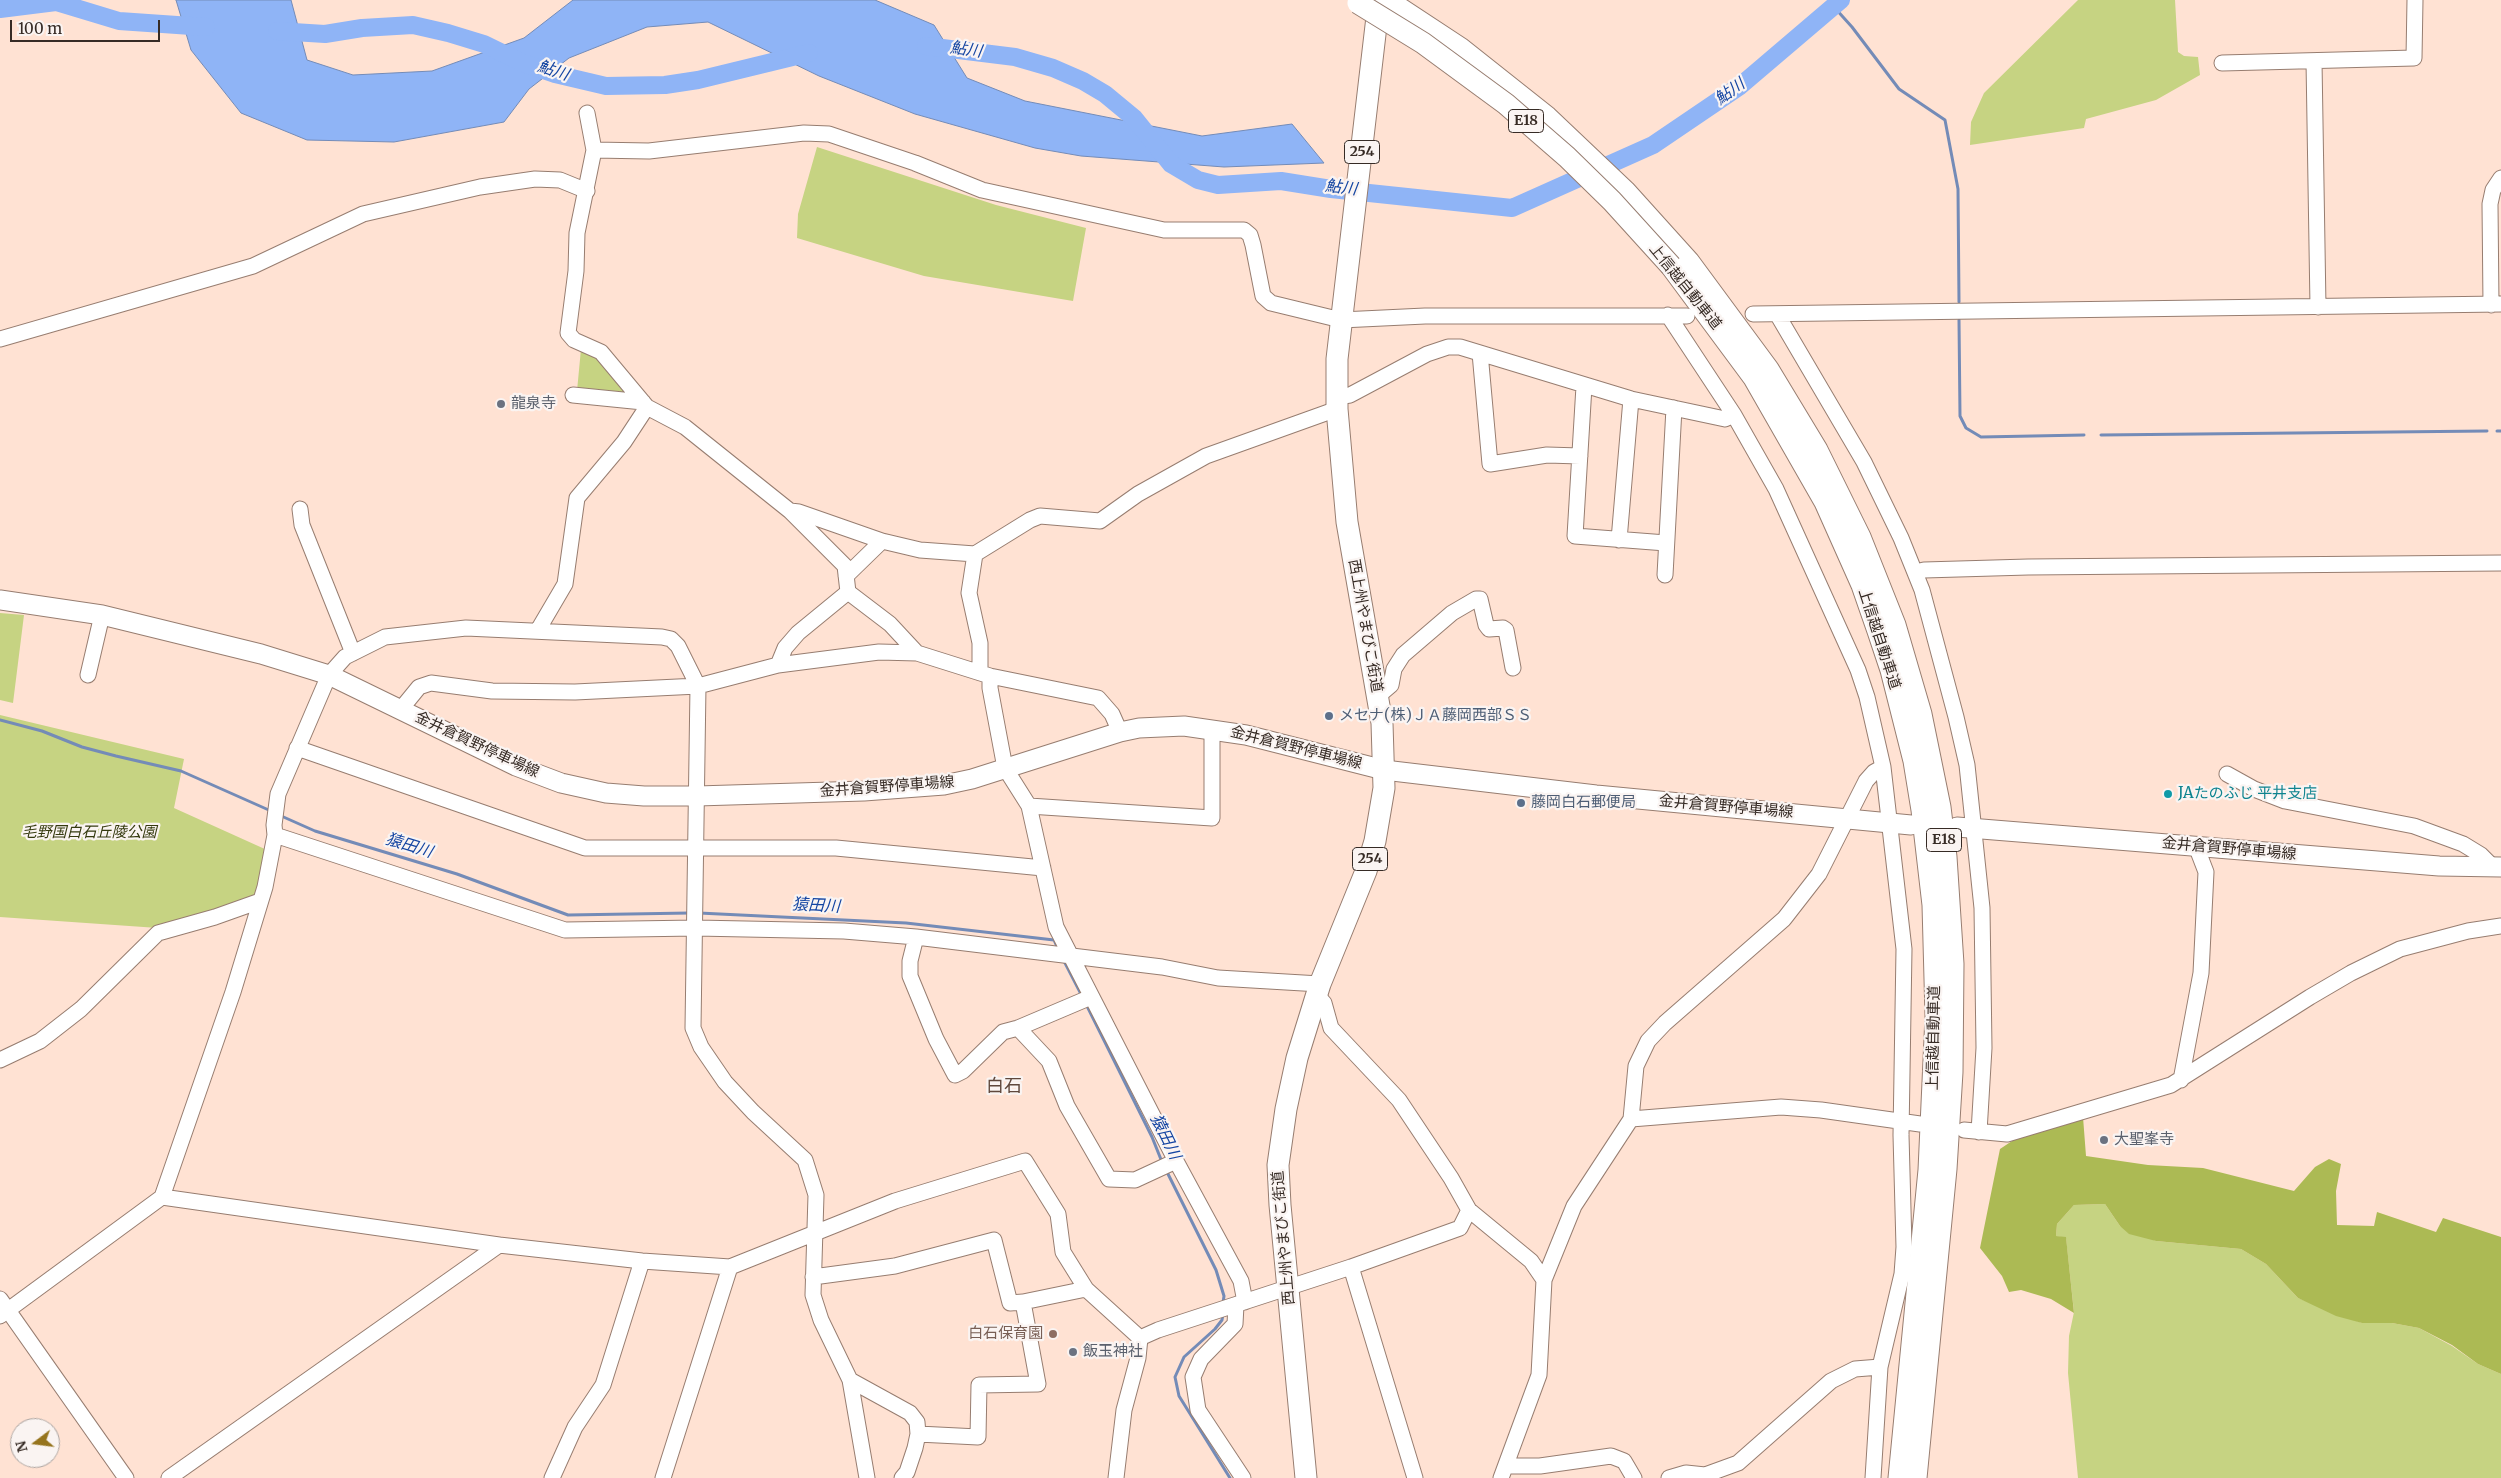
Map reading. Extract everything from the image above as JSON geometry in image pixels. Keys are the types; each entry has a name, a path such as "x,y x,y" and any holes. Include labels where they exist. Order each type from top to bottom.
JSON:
{"highway":[{"name":"西上州やまびこ街道","path":"1306,1478 1278,1165 1286,1108 1297,1058 1319,990 1366,871 1375,841 1383,797 1384,747 1378,696 1347,522 1337,403 1337,359 1341,320 1372,74 1379,0"},
{"name":"上信越自動車道","path":"1387,0 1460,48 1547,116 1625,190 1680,264 1768,369 1817,450 1841,496 1875,572 1895,625 1909,670 1931,759 1940,807 1950,906 1953,964 1952,1072 1943,1208 1916,1478"},
{"name":"上信越自動車道","path":"1355,1 1423,43 1506,104 1567,157 1680,264 1754,378 1825,502 1862,585 1893,679 1914,761 1931,886 1936,1016 1932,1119 1925,1217 1899,1478"}],"main road":[{"name":"金井倉賀野停車場線","path":"0,600 102,615 261,654 329,676 516,766 562,783 606,793 644,796 697,796 864,791 944,785 972,779 1120,732 1158,727 1212,729 1246,735 1384,770 1596,795 1911,825"},
{"name":"金井倉賀野停車場線","path":"1966,828 2439,866 2497,867"}],"street":[{"path":"2222,63 2414,58 2415,0"},
{"path":"2314,61 2318,306"},
{"path":"587,113 594,150 577,233 576,271 568,333 574,340 601,352 645,405"},
{"path":"594,150 649,151 804,133 829,134 915,163 982,190 1164,230 1244,230 1250,235 1253,245 1263,296 1271,303 1341,320 1425,316 1687,316"},
{"path":"1754,314 2496,305 2490,204 2493,190 2501,178"},
{"path":"0,339 253,266 363,214 480,187 534,179 560,180 587,191"},
{"path":"1777,314 1864,462 1916,572 1958,725 1967,765 1966,828 1982,908 1985,980 1984,1048 1972,1131 2007,1134 2171,1086 2310,997 2392,953 2468,931 2501,926"},
{"path":"1668,315 1734,415 1776,489 1846,640 1867,697 1883,767 1904,949 1902,1121 1904,1263 1880,1367 1873,1478"},
{"path":"790,511 799,512 882,541 920,550 975,554 1030,520 1040,516 1100,521 1138,494 1206,456 1337,403 1427,354 1448,347 1460,347 1631,399 1725,419 1734,415"},
{"path":"1480,353 1490,464 1547,455 1580,456"},
{"path":"1584,386 1575,536 1666,543"},
{"path":"573,395 645,405 685,427 790,511 845,566 848,592 890,624 917,653"},
{"path":"1619,540 1631,399"},
{"path":"538,630 565,584 577,498 624,442 645,405"},
{"path":"1665,575 1674,408"},
{"path":"300,508 302,525 353,653"},
{"path":"846,576 882,541"},
{"path":"975,554 969,593 1005,768 1029,806 1056,927 1089,998 1174,1162 1241,1281 1240,1303 1235,1324 1201,1359 1193,1377 1198,1410 1242,1478"},
{"path":"1916,572 1924,570 2028,567 2501,563"},
{"path":"778,665 785,648 798,633 848,592"},
{"path":"1378,696 1391,685 1394,669 1403,655 1452,613 1476,599 1480,599 1486,624 1490,629 1503,628 1506,630 1513,668"},
{"path":"88,676 102,615"},
{"path":"126,1478 3,1308 162,1197 233,992 260,901 275,835 274,825 278,794 329,676 345,657 385,637 466,628 662,637 671,640 678,646 698,686 694,1028 701,1047 725,1082 753,1112 806,1160 816,1195 813,1295 821,1320 850,1380 867,1478"},
{"path":"401,709 419,687 431,683 492,691 575,692 698,686 778,665 879,652 917,653 985,674 1098,698 1112,714 1120,732"},
{"path":"1029,806 1212,818 1212,729"},
{"path":"297,748 585,848 836,848 1043,868"},
{"path":"1634,1478 1624,1461 1611,1456 1503,1472 1539,1375 1544,1280 1574,1206 1631,1119 1636,1066 1648,1041 1784,920 1818,874 1866,781 1874,772 1883,767"},
{"path":"2227,774 2254,789 2285,801 2414,826 2464,844 2497,867"},
{"path":"275,835 566,930 696,928 844,931 916,937 1162,967 1218,978 1319,990 1331,1028 1399,1100 1451,1178 1469,1210 1531,1261 1544,1280"},
{"path":"2181,1080 2201,973 2206,872 2196,846"},
{"path":"0,1060 40,1041 81,1009 158,933 215,917 260,901"},
{"path":"916,937 910,961 910,976 936,1040 955,1075 963,1071 1003,1032 1018,1028 1089,998"},
{"path":"1018,1028 1049,1061 1067,1106 1109,1179 1135,1180 1174,1162"},
{"path":"1631,1119 1781,1107 1821,1110 1920,1124"},
{"path":"162,1197 499,1245 642,1261 730,1267 894,1200 1025,1161 1058,1214 1063,1252 1086,1289 1140,1338"},
{"path":"1140,1338 1158,1330 1351,1267 1460,1228 1469,1210"},
{"path":"813,1277 895,1266 994,1240 1010,1303 1086,1289"},
{"path":"168,1478 499,1245"},
{"path":"552,1478 575,1427 602,1385 642,1261"},
{"path":"663,1478 730,1267"},
{"path":"1351,1267 1415,1478"},
{"path":"918,1434 978,1437 979,1385 1038,1384 1023,1302"},
{"path":"1116,1478 1124,1410 1138,1358 1140,1338"},
{"path":"1669,1478 1686,1473 1706,1476 1738,1463 1843,1373 1867,1366 1880,1367"},
{"path":"850,1380 910,1413 916,1422 918,1434 907,1472 902,1478"}],"green space":[{"path":"2078,0 2175,0 2178,52 2184,56 2198,57 2200,75 2156,100 2086,119 2084,128 1970,145 1971,122 1984,93"},
{"path":"817,147 996,205 1086,228 1073,301 924,276 797,238 798,214"},
{"path":"581,349 591,351 635,396 577,391"},
{"path":"0,613 24,615 13,703 0,700"},
{"name":"毛野国白石丘陵公園","path":"0,715 184,759 174,808 267,850 258,891 247,902 158,928 0,917"},
{"path":"2083,1117 2086,1156 2148,1165 2203,1168 2294,1191 2315,1167 2329,1159 2341,1164 2336,1191 2337,1225 2374,1226 2377,1212 2436,1232 2443,1218 2501,1237 2501,1374 2478,1364 2452,1345 2419,1328 2392,1323 2362,1323 2336,1316 2298,1298 2266,1264 2241,1249 2156,1241 2129,1234 2120,1226 2105,1204 2074,1205 2057,1224 2056,1236 2066,1237 2074,1313 2051,1299 2021,1290 2009,1292 2002,1276 1980,1248 2000,1149 2015,1139"},
{"path":"2105,1204 2120,1226 2156,1241 2241,1249 2266,1264 2298,1298 2362,1323 2392,1323 2419,1328 2452,1346 2478,1364 2501,1374 2501,1478 2078,1478 2068,1373 2069,1336 2074,1312 2066,1238 2056,1236 2057,1224 2074,1205"}],"water":[{"path":"176,0 291,0 307,60 353,75 432,71 524,38 573,0 875,0 934,25 967,78 1025,101 1202,136 1292,124 1324,163 1224,167 1081,156 1035,148 915,114 819,76 708,22 647,27 569,58 529,89 504,122 394,142 307,140 241,113 191,50"}],"waterway":[{"name":"鮎川","path":"926,46 1015,57 1053,68 1083,81 1105,94 1134,118 1171,164 1198,180 1218,185 1281,181 1331,189 1512,208 1653,145 1740,86 1841,0"},
{"name":"鮎川","path":"0,9 56,2 119,21 206,27"},
{"path":"1834,7 1852,27 1899,89 1945,120 1958,189 1959,302"},
{"name":"鮎川","path":"277,31 325,34 362,28 413,25 484,44 523,63 555,74 606,86 665,85 698,80 809,53"},
{"path":"1959,320 1960,416 1966,428 1981,437 2084,435"},
{"path":"2101,435 2487,431"},
{"name":"猿田川","path":"0,720 42,731 82,747 181,771 271,811"},
{"name":"猿田川","path":"279,815 315,831 457,874 568,915 690,913"},
{"name":"猿田川","path":"699,913 906,923 1054,940 1058,949"},
{"name":"猿田川","path":"1063,959 1082,996"},
{"name":"猿田川","path":"1086,1004 1152,1137 1162,1162"},
{"name":"猿田川","path":"1166,1170 1216,1270 1224,1296 1223,1303"},
{"name":"猿田川","path":"1223,1314 1222,1320 1215,1329 1184,1357 1175,1377 1179,1396 1230,1478"}],"place":[{"name":"龍泉寺","path":"501,404"},
{"name":"メセナ(株)ＪＡ藤岡西部ＳＳ","path":"1329,716"},
{"name":"JAたのふじ 平井支店","path":"2168,794"},
{"name":"藤岡白石郵便局","path":"1521,803"},
{"name":"大聖峯寺","path":"2104,1140"},
{"name":"白石保育園","path":"1053,1334"},
{"name":"飯玉神社","path":"1073,1352"}],"district":[{"name":"白石","path":"1004,1087"}]}
